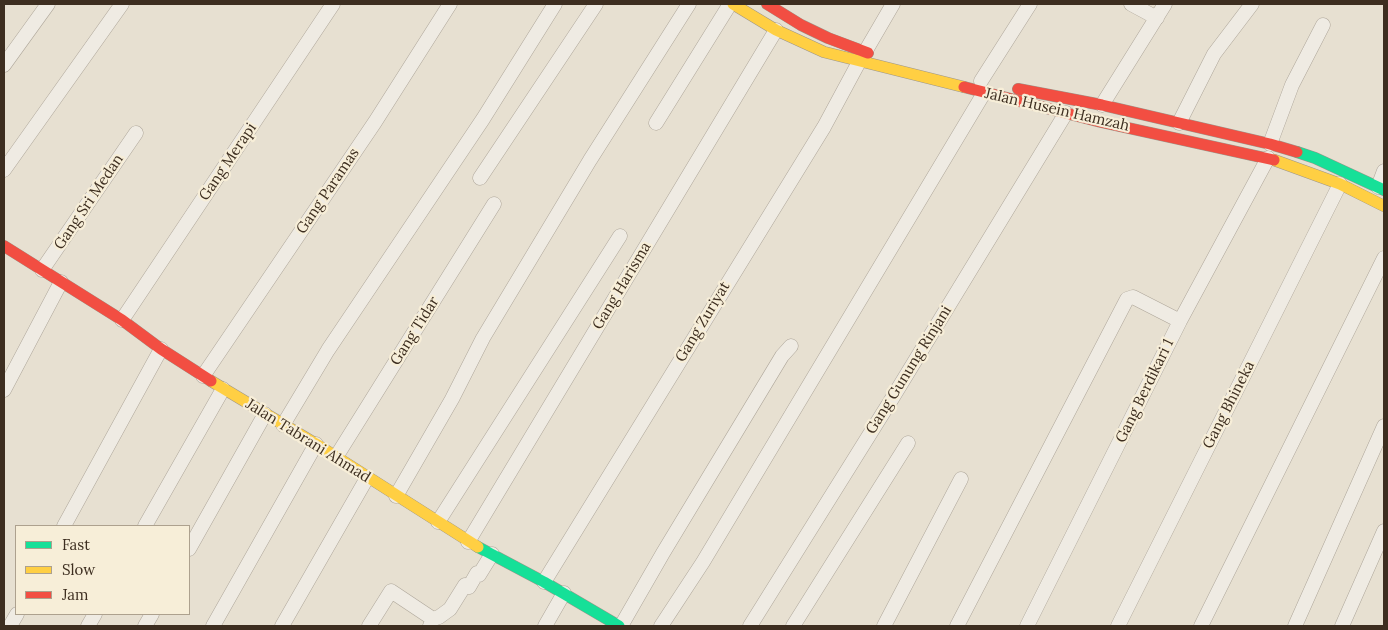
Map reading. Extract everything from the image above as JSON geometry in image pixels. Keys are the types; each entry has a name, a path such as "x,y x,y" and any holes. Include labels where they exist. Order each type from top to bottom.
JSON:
{"street":[{"path":"4,65 48,4"},
{"path":"4,170 122,4"},
{"name":"Gang Merapi","path":"122,320 333,4"},
{"name":"Gang Paramas","path":"203,376 375,122 450,4"},
{"path":"283,425 328,350 483,119 555,4"},
{"path":"480,178 596,4"},
{"path":"396,496 452,399 483,338 590,160 689,4"},
{"path":"656,123 732,4"},
{"name":"Jalan Husein Hamzah","path":"732,4 776,30 824,52 862,57 982,87 1066,113 1268,158 1340,184 1384,206"},
{"name":"Jalan Husein Hamzah","path":"767,4 801,25 862,57"},
{"name":"Gang Zuriyat","path":"544,582 824,126 893,4"},
{"path":"661,626 712,547 1030,4"},
{"path":"1131,4 1157,18"},
{"path":"1102,105 1165,4"},
{"path":"1179,123 1214,54 1252,4"},
{"path":"1270,144 1292,85 1323,24"},
{"name":"Gang Harisma","path":"468,542 776,30"},
{"name":"Jalan Husein Hamzah","path":"982,87 1102,105 1270,144 1315,158 1381,188"},
{"name":"Gang Gunung Rinjani","path":"750,626 888,405 1066,113"},
{"name":"Gang Sri Medan","path":"42,270 136,133"},
{"name":"Gang Berdikari 1","path":"1027,626 1180,320 1268,158"},
{"path":"1381,188 1384,171"},
{"name":"Gang Bhineka","path":"1118,626 1340,184"},
{"name":"Gang Tidar","path":"336,457 494,204"},
{"path":"438,522 620,236"},
{"name":"Jalan Tabrani Ahmad","path":"4,246 122,320 161,349 223,389 316,444 468,542 564,593 620,626"},
{"path":"1201,626 1384,258"},
{"path":"4,390 61,282"},
{"path":"957,626 1127,299 1133,297 1180,320"},
{"path":"620,626 782,356 791,346"},
{"path":"65,525 161,349"},
{"path":"146,525 223,389"},
{"path":"190,547 265,414"},
{"path":"1294,626 1384,426"},
{"path":"793,626 908,443"},
{"path":"213,626 316,444"},
{"path":"282,626 367,478"},
{"path":"884,626 961,479"},
{"path":"1342,626 1384,531"},
{"path":"368,626 390,591 431,623 450,609 465,585 469,587 492,554"},
{"path":"545,626 564,593"},
{"path":"10,626 16,615"},
{"path":"88,626 94,615"},
{"path":"145,626 151,615"}],"traffic: fast":[{"path":"1297,152 1315,158 1384,190"},
{"path":"478,547 544,582 619,626"}],"traffic: slow":[{"path":"733,4 776,30 824,52 964,87"},
{"path":"1274,160 1340,184 1384,206"},
{"path":"211,381 316,444 478,547"}],"traffic: jam":[{"path":"767,4 801,25 828,38 868,53"},
{"path":"964,87 1101,122 1274,160"},
{"path":"1018,89 1102,105 1297,152"},
{"path":"4,246 122,320 161,349 211,381"}]}
